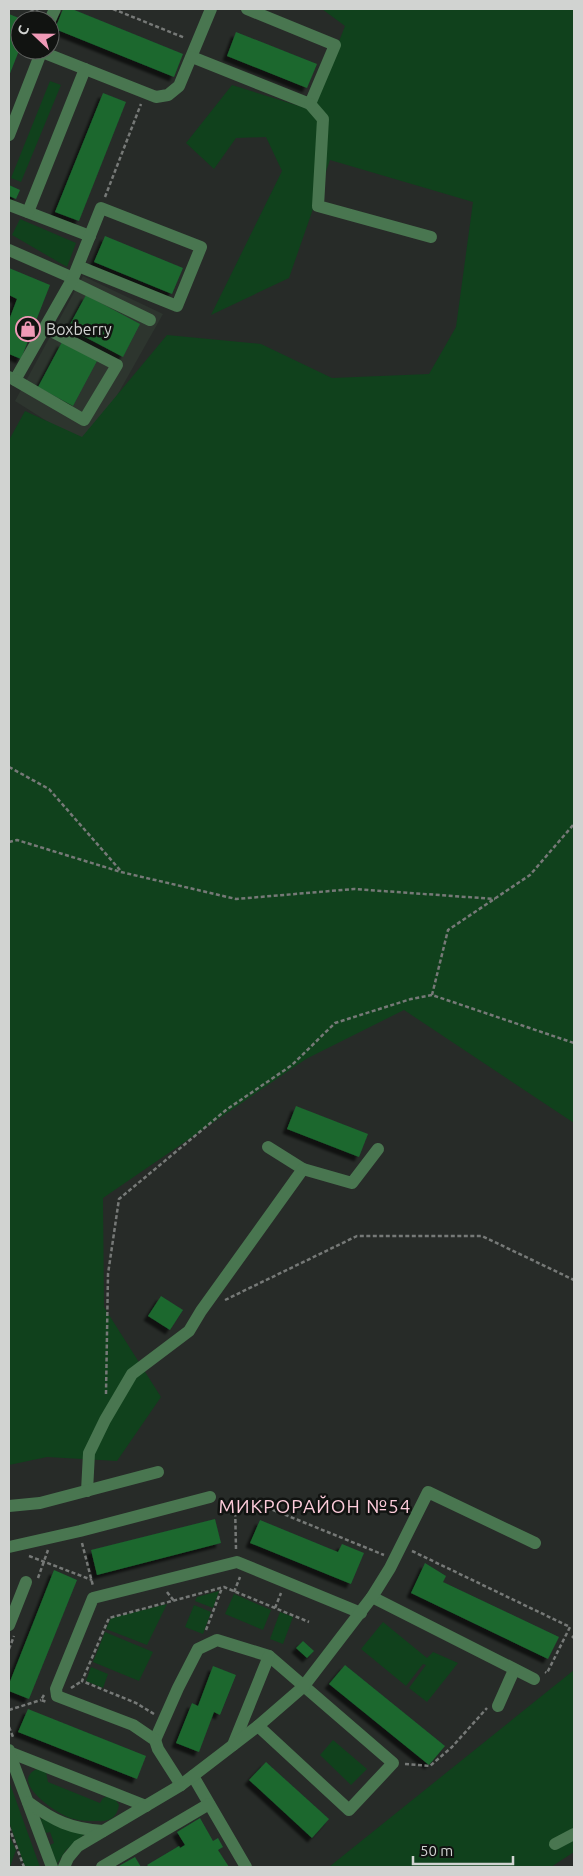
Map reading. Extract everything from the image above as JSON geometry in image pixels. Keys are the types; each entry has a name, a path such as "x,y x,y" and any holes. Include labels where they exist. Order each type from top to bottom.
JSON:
{"street":[{"path":"60,59 156,97 168,95 179,86 211,9"},
{"path":"246,9 335,45 310,104"},
{"path":"192,56 310,104 324,118 318,206 431,238"},
{"path":"9,135 38,60"},
{"path":"28,212 85,69"},
{"path":"9,205 90,236"},
{"path":"45,328 117,365 84,420 12,378 45,328 72,280 101,208 201,247 178,306 78,266"},
{"path":"9,250 150,320"},
{"path":"268,1147 303,1169 352,1183 378,1150"},
{"path":"87,1491 89,1453 105,1420 132,1374 189,1331 201,1311 303,1169"},
{"path":"9,1506 40,1503 158,1472"},
{"path":"64,1867 68,1858 78,1846 181,1785 258,1726 303,1686 372,1598 428,1492 535,1542"},
{"path":"9,1547 80,1531 210,1497"},
{"path":"181,1785 158,1749 155,1740 133,1725 57,1696 56,1690 93,1598 237,1562 362,1613"},
{"path":"9,1624 26,1582"},
{"path":"372,1598 514,1670 536,1674"},
{"path":"155,1740 198,1649 217,1640 269,1656 393,1763 349,1810 258,1726"},
{"path":"232,1747 269,1656"},
{"path":"498,1706 514,1670"},
{"path":"9,1751 146,1806"},
{"path":"9,1751 52,1867"},
{"path":"193,1776 246,1867"},
{"path":"28,1802 46,1816 65,1825 85,1830 103,1831"},
{"path":"102,1867 210,1804"},
{"path":"555,1844 574,1834"}],"path":[{"path":"112,9 198,43"},
{"path":"101,208 145,93"},
{"path":"9,767 49,790 121,872"},
{"path":"432,995 448,930 530,875 574,824"},
{"path":"9,842 17,840 121,872 236,899 354,889 495,899"},
{"path":"105,1420 108,1274 119,1199 226,1110 292,1065 335,1023 411,999 432,995 574,1043"},
{"path":"201,1311 357,1236 482,1236 574,1280"},
{"path":"237,1562 235,1503 266,1507 394,1559"},
{"path":"80,1531 94,1588 86,1590"},
{"path":"401,1546 570,1627 547,1673 536,1674"},
{"path":"26,1555 92,1580"},
{"path":"164,1719 136,1703 82,1681 109,1618 224,1587 309,1622"},
{"path":"208,1644 205,1634 222,1588"},
{"path":"41,1700 45,1691"},
{"path":"9,1710 41,1700 50,1704"},
{"path":"393,1763 430,1766 452,1747 490,1705 498,1706"},
{"path":"9,1827 24,1867"}],"shaded area":[{"path":"83,276 163,314 88,447 15,401"}],"green space":[{"path":"322,9 574,9 574,1123 404,1010 306,1059 103,1198 104,1307 161,1397 117,1461 47,1457 9,1465 9,440 25,411 82,437 167,335 261,344 332,378 429,374 456,327 473,202 330,160 289,278 211,315 282,171 266,137 236,138 214,169 186,143 232,85 312,110 345,26"},
{"path":"50,81 61,85 21,182 11,178"},
{"path":"20,219 76,243 67,267 12,235"},
{"path":"219,1591 213,1608 195,1601 197,1597"},
{"path":"234,1594 271,1610 263,1630 225,1614"},
{"path":"167,1604 147,1645 106,1629 111,1618"},
{"path":"194,1605 211,1612 203,1634 185,1627"},
{"path":"280,1612 293,1617 283,1644 270,1639"},
{"path":"383,1622 427,1658 433,1652 458,1663 427,1702 409,1688 426,1665 423,1664 406,1686 361,1649"},
{"path":"105,1632 153,1652 139,1681 93,1662"},
{"path":"91,1667 108,1674 103,1688 86,1681"},
{"path":"574,1670 574,1852 551,1867 329,1867"},
{"path":"333,1740 367,1769 351,1785 320,1755"},
{"path":"37,1769 46,1772 48,1782 100,1803 103,1798 108,1796 115,1799 119,1805 116,1813 109,1820 101,1821 80,1820 64,1815 38,1797 32,1789 28,1782 30,1775"},
{"path":"9,1781 40,1867 25,1867 9,1822"},
{"path":"40,1818 85,1834 66,1850 57,1864 50,1845 54,1843 50,1832 46,1833"},
{"path":"9,1835 16,1850 10,1867 9,1867"}],"building":[{"path":"63,9 72,9 183,54 174,77 60,31 60,16"},
{"path":"9,14 10,60 15,60 9,76"},
{"path":"236,32 317,64 307,88 227,56"},
{"path":"103,93 126,102 79,221 55,212"},
{"path":"9,185 20,190 16,199 9,196"},
{"path":"105,236 183,268 172,294 94,262"},
{"path":"9,268 50,285 21,359 9,354 9,320 17,299 9,295"},
{"path":"86,295 140,324 123,357 68,328"},
{"path":"62,342 97,361 73,406 38,387"},
{"path":"296,1106 368,1134 359,1157 287,1129"},
{"path":"161,1296 183,1310 170,1330 148,1316"},
{"path":"215,1519 221,1543 97,1575 91,1550"},
{"path":"260,1520 338,1552 342,1544 364,1553 351,1584 250,1543"},
{"path":"425,1563 446,1576 443,1582 559,1637 548,1659 411,1593"},
{"path":"54,1570 77,1580 29,1699 9,1691 9,1684"},
{"path":"303,1641 314,1651 307,1658 296,1648"},
{"path":"345,1665 445,1746 429,1765 329,1684"},
{"path":"213,1666 236,1675 220,1715 214,1712 199,1752 176,1743 192,1703 198,1706"},
{"path":"28,1709 146,1756 137,1779 18,1732"},
{"path":"266,1762 329,1819 312,1838 249,1780"},
{"path":"200,1818 213,1841 218,1838 223,1847 218,1850 229,1867 149,1867 147,1865 179,1846 180,1848 185,1845 177,1832"},
{"path":"135,1857 141,1867 117,1867"}],"place":[{"name":"Boxberry","path":"28,329"}],"district":[{"name":"МИКРОРАЙОН №54","path":"315,1506"}]}
